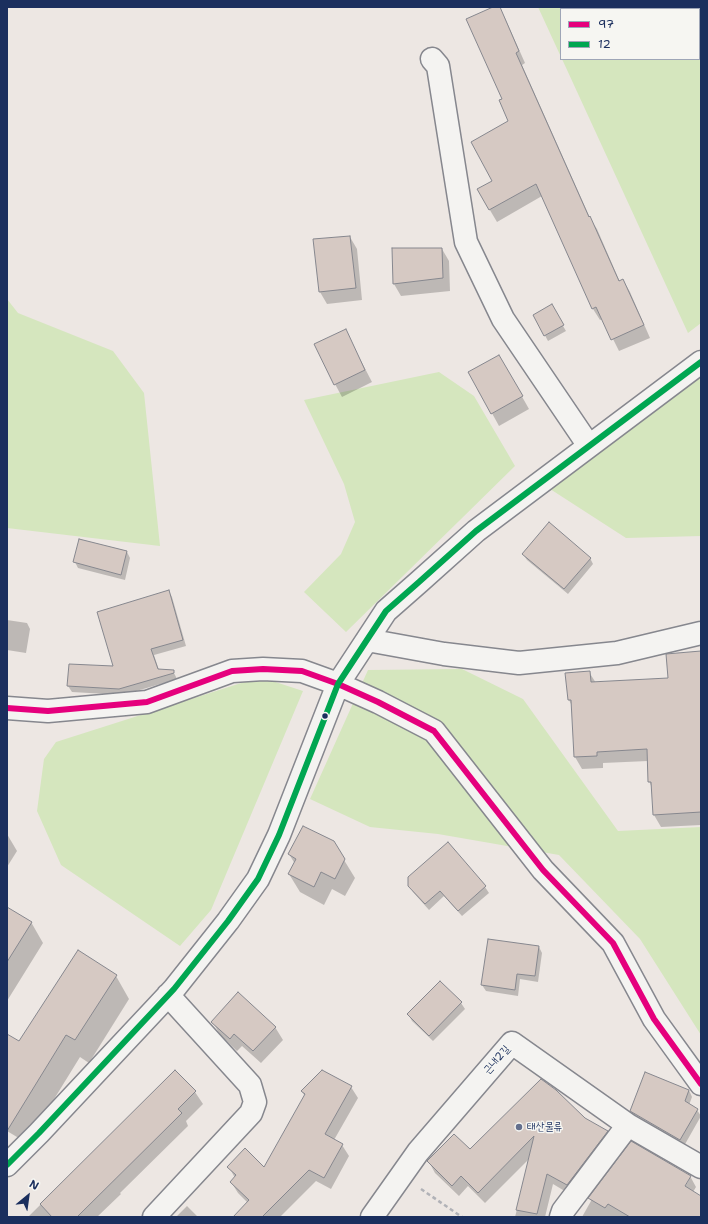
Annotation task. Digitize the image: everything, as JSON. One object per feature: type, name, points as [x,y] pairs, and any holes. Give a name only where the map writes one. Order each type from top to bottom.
[{"type":"street","points":[[432,59],[438,66],[466,242],[503,319],[589,446]]},
{"type":"street","points":[[8,1160],[39,1133],[168,995],[228,920],[258,879],[279,835],[338,684],[386,611],[476,531],[701,362]]},
{"type":"street","points":[[367,640],[444,654],[519,663],[617,653],[701,633]]},
{"type":"street","points":[[7,708],[48,711],[148,702],[232,671],[263,668],[302,672],[338,684],[434,730],[543,870],[613,943],[654,1019],[701,1084]]},
{"type":"street","points":[[154,1217],[251,1112],[255,1102],[250,1085],[168,995]]},
{"type":"street","name":"근내2길","points":[[372,1217],[418,1152],[512,1043],[628,1125],[701,1167]]},
{"type":"street","points":[[561,1217],[628,1125]]},
{"type":"path","points":[[401,1176],[462,1217]]},
{"type":"green space","points":[[538,7],[701,7],[701,323],[688,333],[562,60],[700,60],[700,8],[560,8],[560,55]]},
{"type":"green space","points":[[7,299],[18,313],[113,351],[144,393],[160,546],[7,528]]},
{"type":"green space","points":[[439,372],[474,396],[515,466],[346,632],[304,592],[341,554],[355,522],[344,484],[304,400]]},
{"type":"green space","points":[[701,373],[701,536],[626,538],[547,487]]},
{"type":"green space","points":[[462,669],[523,699],[618,831],[701,827],[701,1035],[640,939],[559,855],[438,834],[370,827],[310,799],[368,670]]},
{"type":"green space","points":[[260,677],[303,691],[211,910],[180,946],[61,865],[37,811],[44,759],[56,742]]},
{"type":"building","points":[[493,7],[500,7],[519,51],[516,53],[589,217],[590,216],[619,281],[623,279],[644,325],[611,340],[596,307],[592,309],[536,184],[489,210],[477,189],[492,181],[471,142],[508,121],[499,100],[502,99],[466,19]]},
{"type":"building","points":[[350,236],[356,288],[319,292],[313,239]]},
{"type":"building","points":[[392,248],[442,248],[443,278],[393,284]]},
{"type":"building","points":[[552,304],[564,325],[544,336],[533,315]]},
{"type":"building","points":[[346,329],[365,370],[334,385],[314,344]]},
{"type":"building","points":[[499,355],[523,396],[491,414],[468,372]]},
{"type":"building","points":[[549,522],[591,558],[564,589],[522,554]]},
{"type":"building","points":[[79,539],[127,551],[121,575],[73,562]]},
{"type":"building","points":[[169,590],[183,640],[151,649],[158,669],[174,670],[174,673],[119,689],[67,686],[69,664],[113,666],[97,612]]},
{"type":"building","points":[[701,651],[701,812],[653,815],[651,782],[648,782],[647,749],[597,752],[597,756],[574,757],[571,700],[568,700],[565,673],[590,671],[591,682],[668,678],[666,654]]},
{"type":"building","points":[[303,826],[334,841],[345,859],[335,879],[321,872],[314,887],[288,874],[296,859],[288,854]]},
{"type":"building","points":[[448,842],[486,886],[458,911],[440,891],[425,904],[408,886],[408,877]]},
{"type":"building","points":[[7,907],[32,922],[7,962]]},
{"type":"building","points":[[488,939],[539,946],[535,976],[517,974],[515,990],[481,985]]},
{"type":"building","points":[[78,950],[117,975],[75,1040],[66,1035],[7,1131],[7,1034],[19,1041]]},
{"type":"building","points":[[440,981],[462,1002],[429,1036],[407,1014]]},
{"type":"building","points":[[238,992],[276,1027],[253,1051],[234,1034],[230,1039],[211,1022]]},
{"type":"building","points":[[175,1070],[196,1091],[178,1109],[182,1113],[77,1217],[52,1217],[40,1204]]},
{"type":"building","points":[[322,1070],[352,1086],[325,1134],[343,1144],[324,1178],[309,1170],[262,1217],[233,1217],[249,1200],[230,1182],[236,1175],[227,1167],[245,1148],[264,1167],[305,1094],[301,1091]]},
{"type":"building","points":[[645,1072],[689,1090],[685,1101],[698,1109],[680,1140],[630,1111]]},
{"type":"building","points":[[541,1079],[556,1090],[585,1118],[608,1131],[567,1185],[547,1174],[537,1214],[516,1210],[534,1136],[478,1193],[461,1176],[452,1186],[427,1161],[454,1134],[470,1149]]},
{"type":"building","points":[[631,1141],[691,1176],[685,1186],[701,1196],[701,1217],[630,1217],[608,1204],[605,1208],[588,1198]]},
{"type":"transit line","name":"12","points":[[7,1165],[174,989],[228,921],[258,879],[279,835],[338,684],[386,611],[476,531],[701,362]]},
{"type":"transit line","name":"97","points":[[7,708],[48,711],[147,702],[232,671],[263,669],[302,671],[338,684],[378,702],[434,731],[543,870],[613,943],[654,1019],[701,1084]]},
{"type":"place","name":"태산물류","points":[[519,1127]]}]
